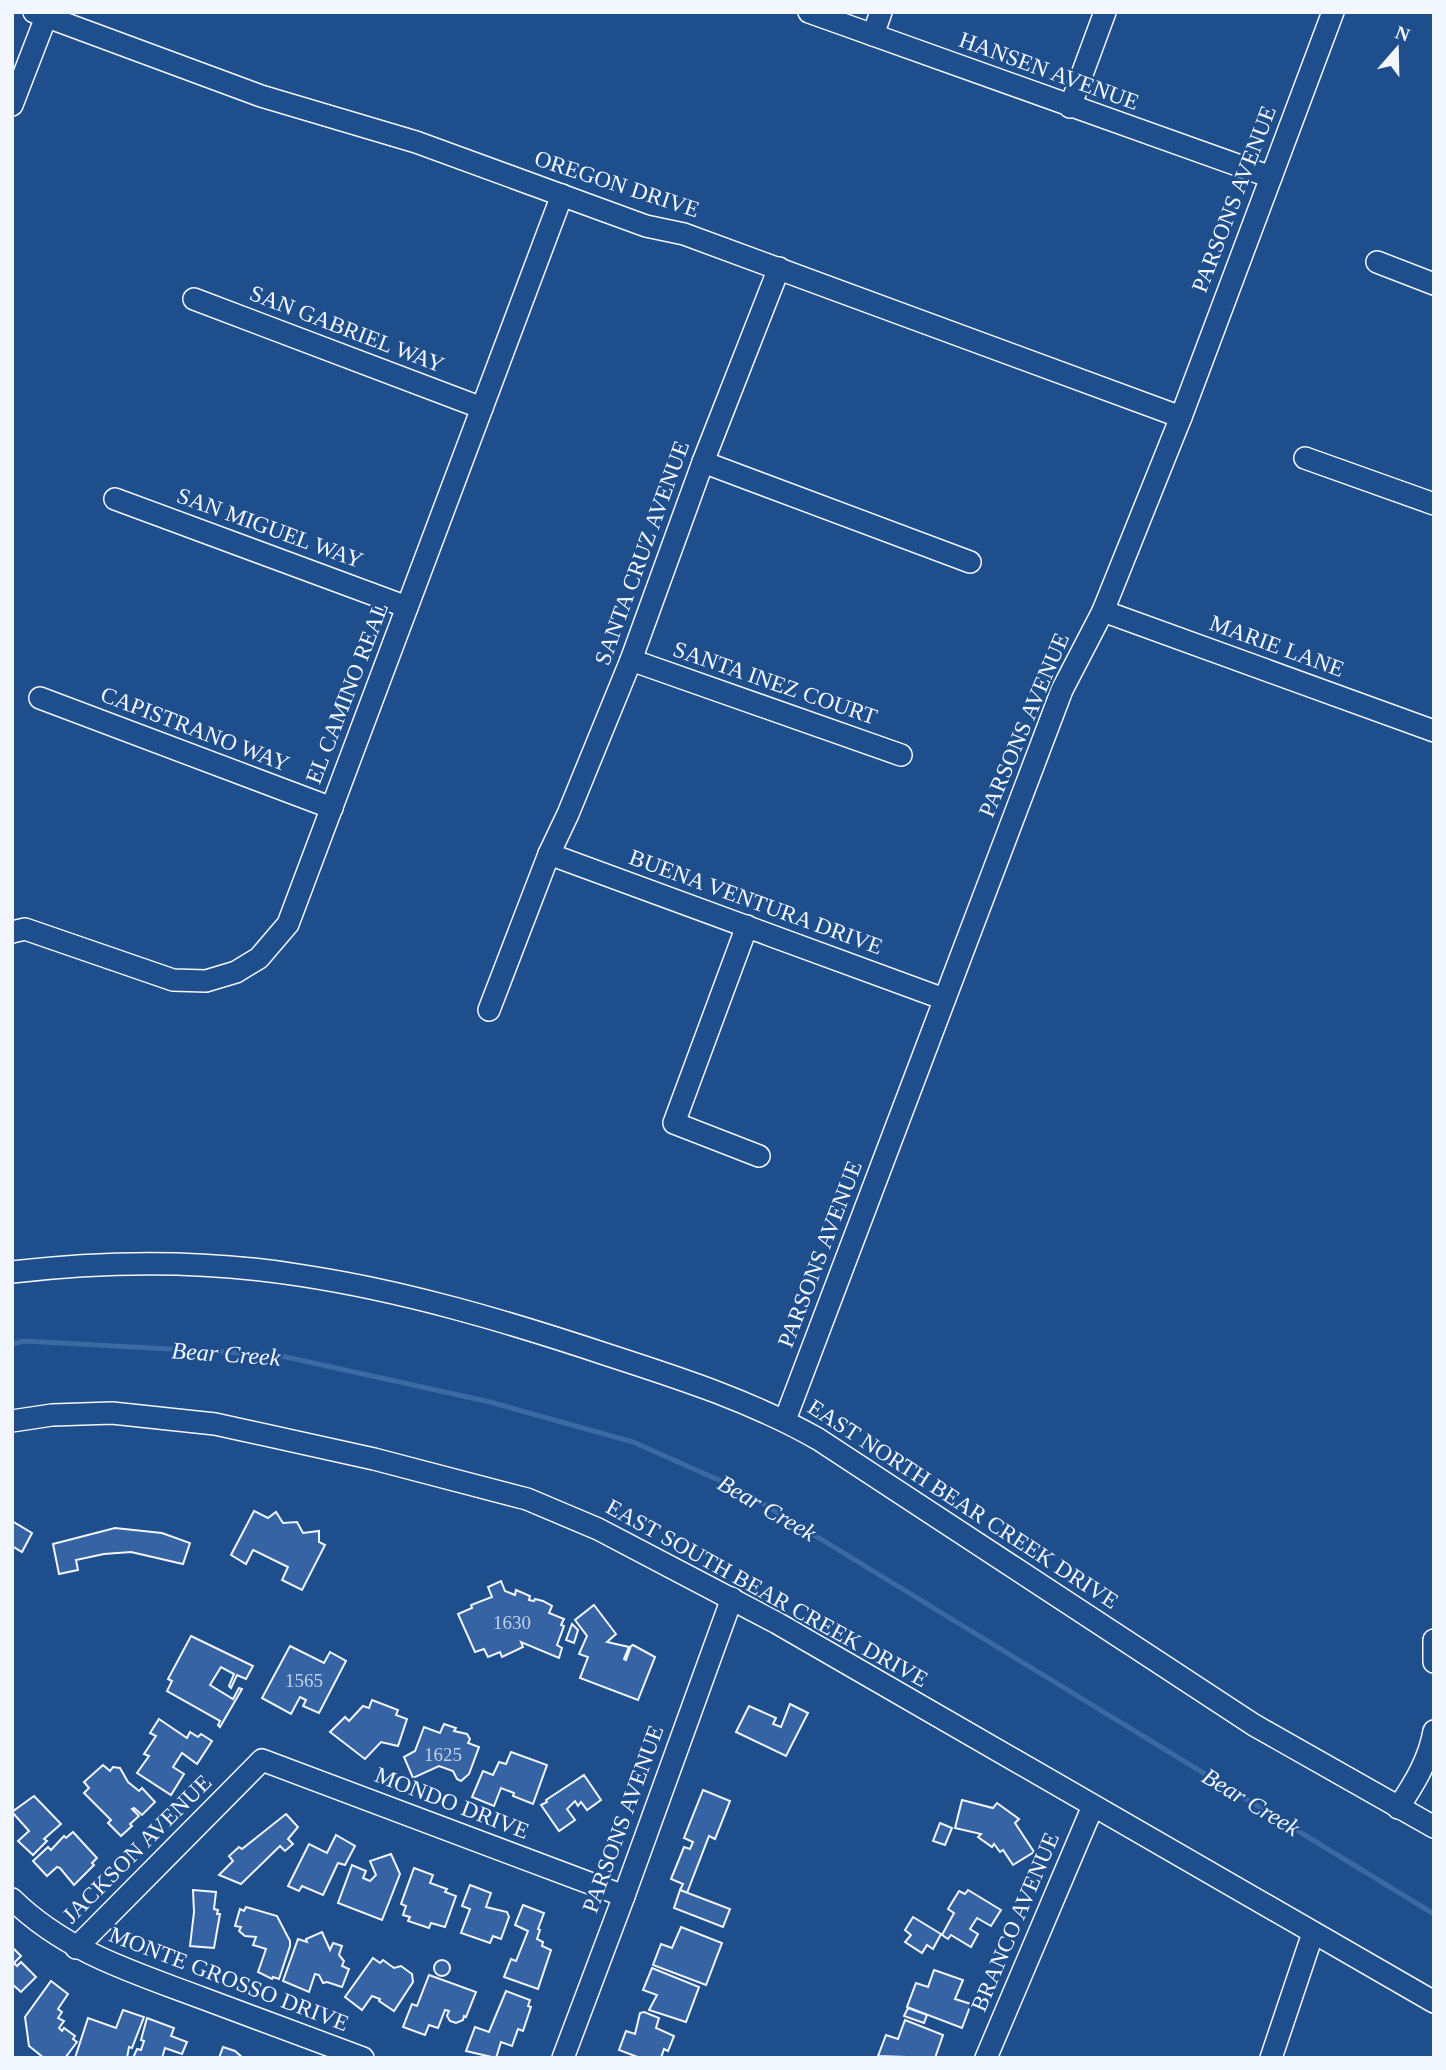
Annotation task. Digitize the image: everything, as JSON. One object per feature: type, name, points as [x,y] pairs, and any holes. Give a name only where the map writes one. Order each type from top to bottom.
[{"type":"street","name":"HANSEN AVENUE","points":[[809,12],[1271,177]]},
{"type":"street","points":[[873,35],[881,12]]},
{"type":"street","points":[[1070,107],[1105,12]]},
{"type":"street","name":"PARSONS AVENUE","points":[[785,1420],[1062,690],[1103,611],[1181,416],[1333,12]]},
{"type":"street","points":[[12,105],[40,14]]},
{"type":"street","name":"OREGON DRIVE","points":[[40,14],[261,96],[416,142],[646,226],[684,233],[1181,416]]},
{"type":"street","name":"EL CAMINO REAL","points":[[12,932],[25,929],[173,980],[205,981],[236,972],[259,958],[288,924],[562,195]]},
{"type":"street","points":[[1377,262],[1434,284]]},
{"type":"street","name":"SANTA CRUZ AVENUE","points":[[489,1010],[549,854],[584,778],[631,660],[703,463],[779,268]]},
{"type":"street","name":"SAN GABRIEL WAY","points":[[194,299],[482,408]]},
{"type":"street","points":[[1305,458],[1434,504]]},
{"type":"street","points":[[703,463],[970,562]]},
{"type":"street","name":"SAN MIGUEL WAY","points":[[115,499],[407,607]]},
{"type":"street","name":"MARIE LANE","points":[[1103,611],[1434,731]]},
{"type":"street","name":"SANTA INEZ COURT","points":[[631,660],[901,755]]},
{"type":"street","name":"CAPISTRANO WAY","points":[[40,698],[332,808]]},
{"type":"street","name":"BUENA VENTURA DRIVE","points":[[549,854],[944,999]]},
{"type":"street","points":[[747,926],[674,1123],[758,1156]]},
{"type":"street","name":"EAST NORTH BEAR CREEK DRIVE","points":[[12,1272],[74,1265],[198,1265],[296,1275],[443,1305],[577,1344],[698,1385],[785,1420],[818,1439],[1254,1725],[1434,1826]]},
{"type":"street","name":"EAST SOUTH BEAR CREEK DRIVE","points":[[12,1421],[52,1415],[113,1413],[215,1424],[374,1459],[527,1499],[598,1529],[732,1598],[1434,2002]]},
{"type":"street","name":"PARSONS AVENUE","points":[[563,2058],[732,1598]]},
{"type":"street","points":[[1434,1640],[1434,1662]]},
{"type":"street","points":[[1398,1808],[1427,1759],[1434,1731]]},
{"type":"street","name":"MONDO DRIVE","points":[[262,1760],[624,1896]]},
{"type":"street","name":"JACKSON AVENUE","points":[[12,1899],[33,1920],[76,1948],[262,1760]]},
{"type":"street","name":"BRANCO AVENUE","points":[[986,2058],[1093,1806]]},
{"type":"street","points":[[1271,2058],[1313,1933]]},
{"type":"street","name":"MONTE GROSSO DRIVE","points":[[76,1948],[122,1968],[363,2058]]},
{"type":"building","points":[[254,1511],[268,1518],[276,1512],[283,1523],[297,1522],[303,1533],[319,1531],[319,1542],[325,1545],[302,1590],[282,1580],[288,1567],[253,1550],[246,1564],[231,1555]]},
{"type":"building","points":[[12,1521],[32,1533],[22,1552],[12,1546]]},
{"type":"building","points":[[115,1528],[162,1533],[190,1543],[183,1564],[131,1552],[104,1554],[76,1560],[78,1570],[59,1574],[53,1544]]},
{"type":"building","points":[[501,1581],[505,1591],[515,1595],[516,1590],[530,1596],[529,1600],[543,1601],[552,1606],[549,1613],[564,1619],[557,1645],[562,1648],[559,1658],[521,1642],[523,1647],[502,1657],[500,1652],[488,1657],[484,1649],[475,1652],[458,1614],[472,1608],[471,1605],[492,1597],[488,1587]]},
{"type":"building","points":[[594,1605],[616,1634],[607,1642],[629,1647],[624,1659],[626,1660],[633,1645],[655,1657],[638,1700],[580,1678],[588,1657],[579,1654],[587,1636],[575,1620]]},
{"type":"building","points":[[572,1624],[578,1630],[574,1643],[566,1640]]},
{"type":"building","points":[[191,1636],[253,1666],[246,1679],[237,1675],[231,1688],[229,1686],[234,1674],[221,1667],[210,1685],[233,1699],[239,1688],[242,1689],[220,1727],[220,1721],[167,1691],[172,1681],[168,1679]]},
{"type":"building","points":[[290,1646],[324,1663],[330,1652],[346,1661],[319,1713],[303,1706],[306,1700],[300,1697],[291,1714],[262,1698]]},
{"type":"building","points":[[372,1700],[398,1710],[396,1715],[407,1719],[398,1746],[381,1742],[365,1759],[330,1732],[345,1717],[349,1721],[363,1706],[369,1708]]},
{"type":"building","points":[[790,1704],[808,1713],[786,1756],[736,1732],[749,1706],[776,1718],[773,1724],[781,1727]]},
{"type":"building","points":[[159,1719],[187,1738],[190,1732],[198,1737],[201,1734],[212,1741],[197,1764],[182,1753],[173,1767],[184,1774],[171,1795],[137,1773],[149,1756],[144,1754],[156,1736],[150,1733]]},
{"type":"building","points":[[444,1724],[456,1728],[454,1731],[467,1734],[470,1739],[468,1743],[479,1747],[469,1774],[461,1781],[453,1771],[439,1766],[413,1778],[404,1757],[415,1751],[424,1727],[440,1733]]},
{"type":"building","points":[[511,1752],[547,1765],[533,1804],[501,1788],[494,1806],[472,1797],[483,1771],[493,1775],[499,1762],[506,1764]]},
{"type":"building","points":[[103,1765],[110,1771],[113,1767],[120,1768],[128,1782],[139,1791],[142,1788],[155,1802],[142,1815],[132,1809],[139,1816],[121,1836],[108,1823],[111,1820],[84,1793],[89,1788],[84,1782]]},
{"type":"building","points":[[584,1775],[601,1800],[587,1810],[581,1802],[578,1806],[575,1801],[567,1809],[575,1820],[559,1831],[541,1805]]},
{"type":"building","points":[[703,1790],[730,1801],[715,1839],[709,1836],[687,1893],[680,1890],[683,1884],[671,1879],[684,1847],[690,1849],[693,1842],[684,1838]]},
{"type":"building","points":[[34,1796],[61,1824],[44,1839],[47,1841],[33,1855],[18,1841],[29,1831],[12,1812]]},
{"type":"building","points":[[962,1800],[993,1808],[997,1803],[1019,1819],[1015,1823],[1034,1852],[1013,1865],[1003,1850],[1000,1852],[994,1844],[992,1847],[978,1837],[981,1834],[955,1828]]},
{"type":"building","points":[[286,1814],[298,1827],[288,1839],[293,1844],[285,1851],[280,1846],[241,1884],[219,1875],[233,1861],[229,1856]]},
{"type":"building","points":[[940,1823],[952,1828],[945,1845],[933,1841]]},
{"type":"building","points":[[73,1832],[97,1858],[92,1863],[94,1865],[74,1885],[60,1868],[57,1867],[47,1876],[33,1861],[48,1847],[51,1850],[64,1836],[66,1838]]},
{"type":"building","points":[[336,1835],[355,1846],[345,1865],[338,1863],[323,1895],[302,1886],[299,1891],[288,1886],[309,1844],[327,1853]]},
{"type":"building","points":[[391,1854],[400,1874],[382,1920],[338,1903],[352,1865],[366,1871],[363,1878],[370,1881],[376,1875],[370,1861]]},
{"type":"building","points":[[414,1868],[433,1875],[430,1883],[447,1889],[445,1892],[456,1896],[445,1927],[431,1923],[429,1928],[408,1921],[410,1917],[403,1915],[406,1906],[401,1904]]},
{"type":"building","points":[[470,1885],[491,1893],[486,1907],[507,1912],[509,1917],[501,1939],[493,1936],[490,1943],[461,1933],[470,1909],[462,1906]]},
{"type":"building","points":[[193,1890],[216,1892],[214,1909],[220,1914],[214,1948],[190,1946],[194,1912]]},
{"type":"building","points":[[680,1890],[730,1909],[723,1927],[674,1908]]},
{"type":"building","points":[[968,1890],[1001,1910],[991,1926],[977,1918],[970,1929],[978,1934],[971,1947],[951,1935],[948,1939],[942,1935],[954,1913],[948,1909],[959,1891],[965,1894]]},
{"type":"building","points":[[523,1905],[544,1913],[537,1939],[543,1942],[542,1946],[551,1950],[538,1989],[504,1977],[511,1959],[516,1961],[528,1931],[515,1925]]},
{"type":"building","points":[[246,1907],[277,1916],[290,1941],[279,1979],[272,1979],[258,1972],[266,1949],[253,1945],[256,1937],[245,1936],[239,1931],[241,1927],[235,1926],[240,1909],[244,1911]]},
{"type":"building","points":[[913,1917],[941,1934],[933,1949],[927,1945],[922,1953],[905,1942],[911,1935],[905,1930]]},
{"type":"building","points":[[681,1927],[722,1943],[706,1985],[653,1965],[661,1944],[672,1948]]},
{"type":"building","points":[[322,1932],[330,1950],[333,1943],[342,1946],[339,1955],[344,1961],[342,1966],[349,1969],[342,1987],[323,1983],[319,1975],[315,1974],[309,1992],[283,1981],[298,1939],[307,1942],[306,1939]]},
{"type":"building","points":[[12,1947],[21,1956],[14,1963],[17,1966],[21,1962],[36,1977],[21,1992],[12,1984]]},
{"type":"building","points":[[373,1958],[380,1963],[383,1960],[394,1968],[401,1966],[412,1974],[413,1982],[394,2011],[372,1996],[362,2010],[345,1997]]},
{"type":"building","points":[[442,1960],[450,1968],[442,1976],[434,1968]]},
{"type":"building","points":[[652,1968],[699,1987],[686,2022],[649,2010],[657,1995],[643,1990]]},
{"type":"building","points":[[934,1970],[963,1980],[955,1999],[971,2004],[962,2028],[907,2007],[916,1983],[928,1987]]},
{"type":"building","points":[[429,1975],[476,1992],[463,2020],[456,2023],[450,2021],[447,2016],[449,2011],[445,2010],[438,2028],[429,2025],[425,2035],[403,2027],[412,2004],[417,2006]]},
{"type":"building","points":[[51,1981],[68,1994],[58,2009],[62,2012],[58,2018],[64,2021],[59,2028],[62,2031],[64,2028],[75,2036],[73,2039],[77,2042],[65,2058],[44,2058],[29,2046],[25,2017]]},
{"type":"building","points":[[506,1991],[530,2000],[528,2006],[531,2007],[523,2031],[518,2029],[512,2046],[501,2042],[496,2058],[466,2051],[475,2027],[489,2032]]},
{"type":"building","points":[[908,2008],[927,2015],[924,2023],[904,2016]]},
{"type":"building","points":[[123,2010],[144,2017],[132,2048],[129,2047],[127,2058],[75,2058],[88,2018],[116,2028]]},
{"type":"building","points":[[640,2013],[659,2018],[656,2028],[674,2036],[668,2051],[664,2049],[661,2058],[640,2058],[619,2050],[626,2031],[635,2034]]},
{"type":"building","points":[[147,2018],[174,2028],[171,2036],[187,2042],[182,2054],[165,2048],[162,2058],[133,2058],[137,2049],[141,2050]]},
{"type":"building","points":[[905,2020],[943,2035],[935,2058],[878,2056],[886,2035],[898,2039]]},
{"type":"building","points":[[223,2047],[235,2051],[243,2058],[219,2058]]},
{"type":"waterway","name":"Bear Creek","points":[[12,1344],[24,1341],[277,1355],[490,1402],[633,1442],[739,1489],[1434,1914]]}]
